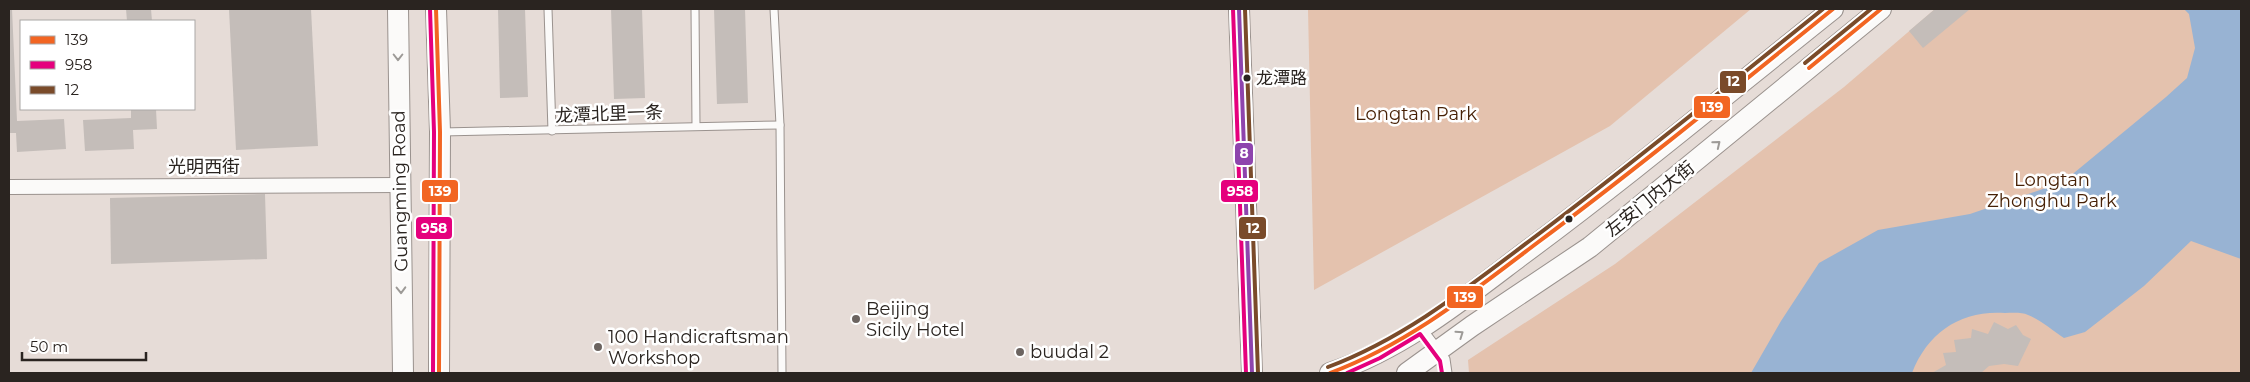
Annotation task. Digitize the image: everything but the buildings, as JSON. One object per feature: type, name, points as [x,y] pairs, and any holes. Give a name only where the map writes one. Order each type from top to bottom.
[{"type":"street","name":"Guangming Road","points":[[398,9],[403,373]]},
{"type":"street","points":[[436,9],[440,132],[439,373]]},
{"type":"street","points":[[1238,9],[1252,373]]},
{"type":"street","points":[[1330,373],[1356,364],[1394,344],[1474,291],[1570,219],[1833,9]]},
{"type":"street","name":"左安门内大街","points":[[1407,373],[1439,349],[1590,247],[1881,9]]},
{"type":"street","name":"光明西街","points":[[9,187],[399,185]]},
{"type":"lane","points":[[548,9],[552,131]]},
{"type":"lane","points":[[695,9],[696,126]]},
{"type":"lane","points":[[774,9],[780,125],[782,373]]},
{"type":"lane","name":"龙潭北里一条","points":[[440,132],[780,125]]},
{"type":"lane","points":[[1421,326],[1446,359],[1448,373]]},
{"type":"green space","name":"Longtan Park","points":[[1308,9],[1751,9],[1610,126],[1314,290]]},
{"type":"green space","name":"Longtan Zhonghu Park","points":[[1935,9],[2241,9],[2241,373],[1469,373],[1468,360],[1615,264],[1844,87]]},
{"type":"water","points":[[2184,9],[2241,9],[2241,259],[2191,241],[2144,286],[2085,332],[2064,338],[2026,314],[1989,313],[1974,315],[1948,326],[1927,346],[1912,373],[1751,373],[1781,321],[1819,263],[1878,230],[1970,214],[2063,182],[2166,97],[2187,78],[2195,48],[2189,14]]},
{"type":"transit line","name":"958","points":[[430,9],[434,132],[433,373]]},
{"type":"transit line","name":"139","points":[[436,9],[440,132],[439,373]]},
{"type":"transit line","name":"958","points":[[1233,9],[1246,373]]},
{"type":"transit line","name":"8","points":[[1239,9],[1252,373]]},
{"type":"transit line","name":"12","points":[[1245,9],[1258,373]]},
{"type":"transit line","name":"12","points":[[1328,367],[1383,342],[1459,293],[1606,183],[1823,9]]},
{"type":"transit line","name":"139","points":[[1330,373],[1359,361],[1412,332],[1488,280],[1686,128],[1833,9]]},
{"type":"transit line","name":"12","points":[[1805,63],[1871,9]]},
{"type":"transit line","name":"139","points":[[1809,68],[1881,9]]},
{"type":"transit line","name":"958","points":[[1347,373],[1380,358],[1420,334],[1440,361],[1442,373]]},
{"type":"place","name":"龙潭路","points":[[1247,78]]},
{"type":"place","name":"Beijing Sicily Hotel","points":[[856,319]]},
{"type":"place","name":"100 Handicraftsman Workshop","points":[[598,347]]},
{"type":"place","name":"buudal 2","points":[[1020,352]]}]
